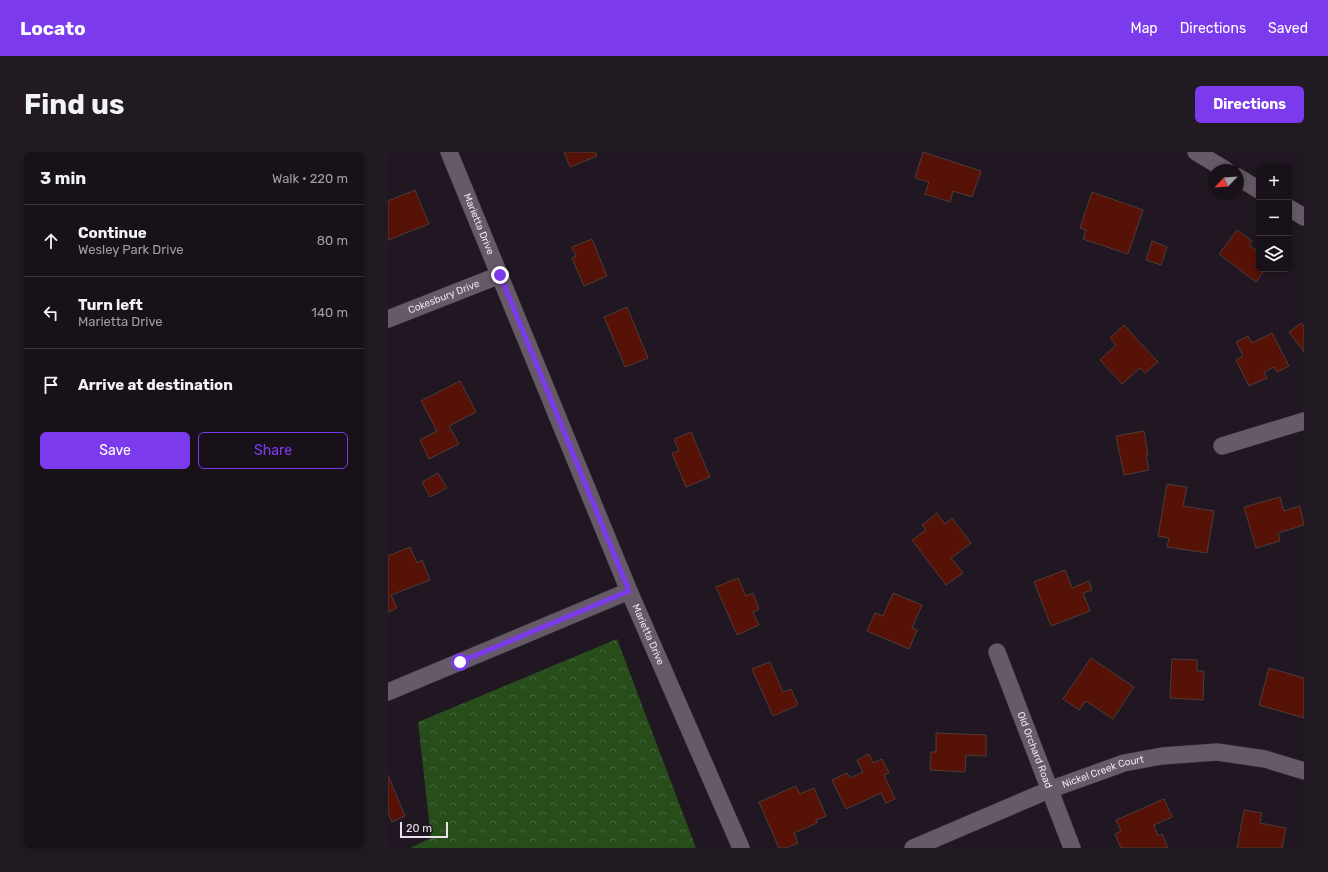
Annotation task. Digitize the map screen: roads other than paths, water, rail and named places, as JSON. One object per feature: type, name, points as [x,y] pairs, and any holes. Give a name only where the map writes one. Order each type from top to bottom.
[{"type":"street","name":"Marietta Drive","points":[[449,152],[629,591],[741,848]]},
{"type":"street","points":[[1196,152],[1216,164]]},
{"type":"street","points":[[1244,181],[1256,188]]},
{"type":"street","points":[[1292,210],[1304,217]]},
{"type":"street","name":"Cokesbury Drive","points":[[388,319],[500,275]]},
{"type":"street","points":[[1222,446],[1304,421]]},
{"type":"street","points":[[388,692],[629,591]]},
{"type":"street","name":"Old Orchard Road","points":[[997,652],[1072,848]]},
{"type":"street","name":"Nickel Creek Court","points":[[913,848],[1049,790],[1124,763],[1162,756],[1217,752],[1265,759],[1304,771]]}]
